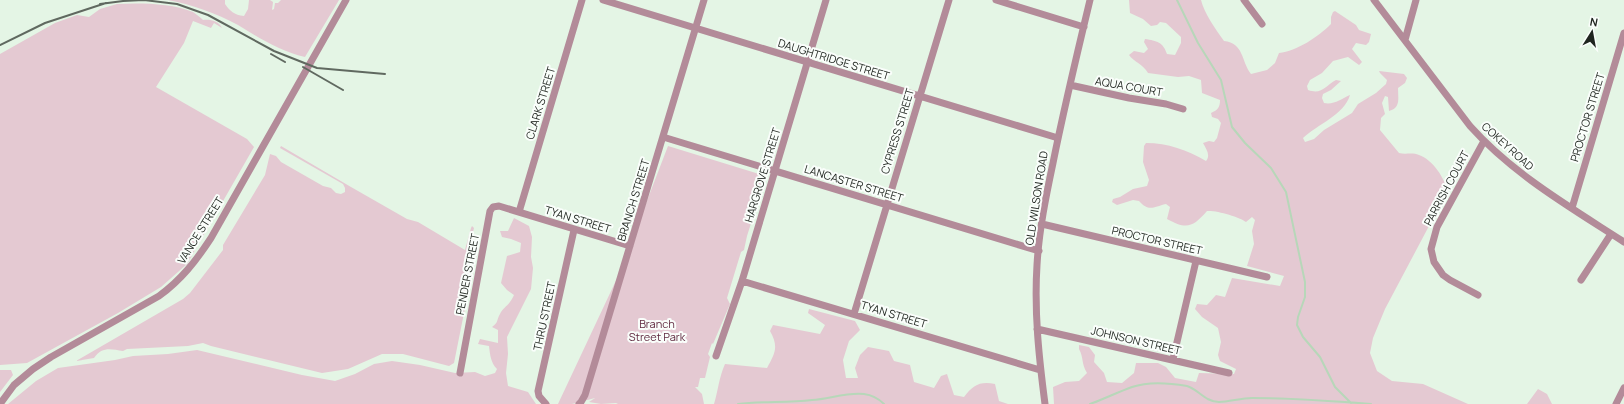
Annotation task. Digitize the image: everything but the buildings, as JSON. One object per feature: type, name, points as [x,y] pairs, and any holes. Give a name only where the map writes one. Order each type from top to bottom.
[{"type":"street","name":"VANCE STREET","points":[[0,404],[14,385],[26,374],[51,357],[159,296],[170,288],[190,268],[210,238],[346,0]]},
{"type":"street","name":"CLARK STREET","points":[[519,212],[582,0]]},
{"type":"street","name":"DAUGHTRIDGE STREET","points":[[603,0],[1058,138]]},
{"type":"street","name":"BRANCH STREET","points":[[579,404],[582,402],[585,395],[704,0]]},
{"type":"street","name":"HARGROVE STREET","points":[[716,356],[742,281],[826,0]]},
{"type":"street","name":"CYPRESS STREET","points":[[854,314],[949,0]]},
{"type":"street","points":[[996,0],[1084,27]]},
{"type":"street","name":"OLD WILSON ROAD","points":[[1045,404],[1040,370],[1037,329],[1037,275],[1042,224],[1058,138],[1090,0]]},
{"type":"street","points":[[1244,0],[1262,24]]},
{"type":"street","name":"COKEY ROAD","points":[[1374,0],[1454,106],[1484,141],[1521,173],[1624,242]]},
{"type":"street","points":[[1405,40],[1416,0]]},
{"type":"street","name":"PROCTOR STREET","points":[[1572,208],[1624,33]]},
{"type":"street","name":"AQUA COURT","points":[[1070,85],[1129,98],[1166,104],[1183,109]]},
{"type":"street","name":"LANCASTER STREET","points":[[663,137],[1039,251]]},
{"type":"street","name":"PARRISH COURT","points":[[1478,295],[1443,275],[1434,262],[1431,249],[1437,227],[1484,141]]},
{"type":"street","name":"PENDER STREET","points":[[460,373],[490,211],[493,207],[499,206],[519,212]]},
{"type":"street","name":"TYAN STREET","points":[[519,212],[630,246]]},
{"type":"street","name":"PROCTOR STREET","points":[[1042,224],[1267,277]]},
{"type":"street","name":"THRU STREET","points":[[546,404],[539,396],[538,392],[574,230]]},
{"type":"street","points":[[1581,280],[1611,234]]},
{"type":"street","points":[[1173,359],[1196,261]]},
{"type":"street","name":"TYAN STREET","points":[[742,281],[1040,370]]},
{"type":"street","name":"JOHNSON STREET","points":[[1037,329],[1229,373]]},
{"type":"street","points":[[1616,404],[1624,388]]},
{"type":"green space","points":[[168,0],[225,0],[225,4],[231,11],[235,14],[244,16],[248,9],[249,0],[270,0],[273,2],[272,10],[274,9],[275,3],[278,3],[281,0],[339,0],[305,57],[278,48],[238,25],[213,13]]},
{"type":"green space","points":[[1129,0],[1201,0],[1207,16],[1217,32],[1224,41],[1230,42],[1239,49],[1251,74],[1267,70],[1275,63],[1279,53],[1286,52],[1307,43],[1320,34],[1331,24],[1331,17],[1335,11],[1356,25],[1359,30],[1371,34],[1369,42],[1366,45],[1356,43],[1352,49],[1362,62],[1359,65],[1348,57],[1333,61],[1322,73],[1310,80],[1307,86],[1308,90],[1313,91],[1320,91],[1336,80],[1341,81],[1331,90],[1323,94],[1322,98],[1324,103],[1334,102],[1350,95],[1347,102],[1336,114],[1303,138],[1305,142],[1314,139],[1324,130],[1352,113],[1358,104],[1376,93],[1386,84],[1387,80],[1379,71],[1404,74],[1407,78],[1405,83],[1398,88],[1398,102],[1393,110],[1389,111],[1388,97],[1385,96],[1382,103],[1385,114],[1381,118],[1380,130],[1399,153],[1416,154],[1429,161],[1438,170],[1444,181],[1447,192],[1385,309],[1373,338],[1370,353],[1377,371],[1392,381],[1423,384],[1468,404],[1054,404],[1053,387],[1065,382],[1079,381],[1087,373],[1079,345],[1089,347],[1095,355],[1094,362],[1104,373],[1107,382],[1122,383],[1134,373],[1136,363],[1158,363],[1166,367],[1175,378],[1196,382],[1199,373],[1234,374],[1236,369],[1220,361],[1218,355],[1221,342],[1218,328],[1202,317],[1195,309],[1197,304],[1207,305],[1216,295],[1225,297],[1232,278],[1280,286],[1284,276],[1247,266],[1254,244],[1252,231],[1255,220],[1252,217],[1246,222],[1228,214],[1207,211],[1198,221],[1185,226],[1167,219],[1170,207],[1166,204],[1149,208],[1139,201],[1133,200],[1117,205],[1112,202],[1113,199],[1120,197],[1133,189],[1147,186],[1149,180],[1143,162],[1144,146],[1146,143],[1162,144],[1177,148],[1206,161],[1208,154],[1203,143],[1209,141],[1214,142],[1217,138],[1221,123],[1218,119],[1212,117],[1211,113],[1218,108],[1220,105],[1220,100],[1202,93],[1201,80],[1189,76],[1178,77],[1148,73],[1144,67],[1133,60],[1129,55],[1134,51],[1144,53],[1148,49],[1144,42],[1145,39],[1153,40],[1159,43],[1164,47],[1167,54],[1175,55],[1181,43],[1181,37],[1166,23],[1160,22],[1157,25],[1151,26],[1143,19],[1130,13]]},
{"type":"green space","points":[[117,4],[165,5],[175,7],[193,12],[203,20],[217,22],[221,26],[222,28],[214,23],[211,28],[193,21],[184,43],[156,87],[247,139],[254,147],[187,264],[161,287],[118,313],[27,363],[0,365],[0,54],[55,23],[77,15],[89,17],[100,9]]},
{"type":"green space","points":[[281,146],[407,219],[418,222],[465,250],[472,226],[474,228],[468,251],[474,263],[454,363],[449,366],[403,354],[382,354],[348,369],[322,373],[203,343],[188,346],[127,349],[123,351],[107,349],[97,354],[94,358],[76,361],[183,299],[190,293],[223,250],[223,245],[265,175],[270,154],[276,156],[281,162],[323,186],[331,188],[336,193],[341,194],[345,192],[343,184],[280,148]]},
{"type":"green space","name":"Branch Street Park","points":[[668,146],[766,176],[744,250],[741,252],[727,298],[730,304],[708,354],[710,357],[705,378],[700,378],[698,387],[695,387],[702,394],[704,404],[601,404],[589,402],[595,398],[572,404],[558,404],[635,240],[640,219]]},
{"type":"green space","points":[[514,218],[529,226],[532,237],[531,257],[533,268],[531,289],[507,337],[508,354],[506,373],[508,386],[528,392],[536,404],[8,404],[36,381],[58,368],[133,356],[168,354],[197,350],[302,375],[335,381],[355,374],[374,364],[392,361],[420,365],[455,373],[475,372],[485,376],[495,373],[497,369],[490,356],[489,346],[478,344],[480,339],[498,343],[498,330],[492,327],[497,323],[501,312],[511,301],[514,295],[501,283],[507,256],[520,252],[521,243],[502,237],[500,231],[508,231]]},
{"type":"green space","points":[[809,309],[855,321],[860,330],[849,341],[843,360],[846,378],[858,378],[855,368],[860,355],[868,347],[889,351],[894,361],[910,365],[914,382],[934,388],[941,376],[947,374],[954,395],[964,397],[977,385],[985,383],[995,384],[999,401],[1008,404],[714,404],[721,374],[725,364],[767,368],[775,350],[773,337],[770,331],[773,325],[820,334],[825,325],[808,313]]},
{"type":"green space","points":[[0,370],[11,370],[13,375],[0,392]]},
{"type":"green space","points":[[1538,389],[1547,394],[1552,404],[1527,404]]},
{"type":"waterway","points":[[1177,0],[1198,43],[1221,80],[1232,127],[1245,143],[1271,168],[1286,192],[1305,282],[1305,297],[1298,317],[1297,325],[1303,337],[1320,357],[1335,387],[1351,403]]},
{"type":"waterway","points":[[1090,404],[1132,387],[1160,383],[1187,386],[1206,398],[1219,402],[1248,398],[1267,398],[1371,404]]},
{"type":"waterway","points":[[738,404],[803,401],[858,394],[873,396],[884,404]]},
{"type":"railway","points":[[100,4],[144,0],[177,4],[208,15],[274,51],[317,68],[385,74]]},
{"type":"railway","points":[[0,45],[45,23],[106,3]]},
{"type":"railway","points":[[271,54],[285,62]]},
{"type":"railway","points":[[303,67],[343,90]]}]
